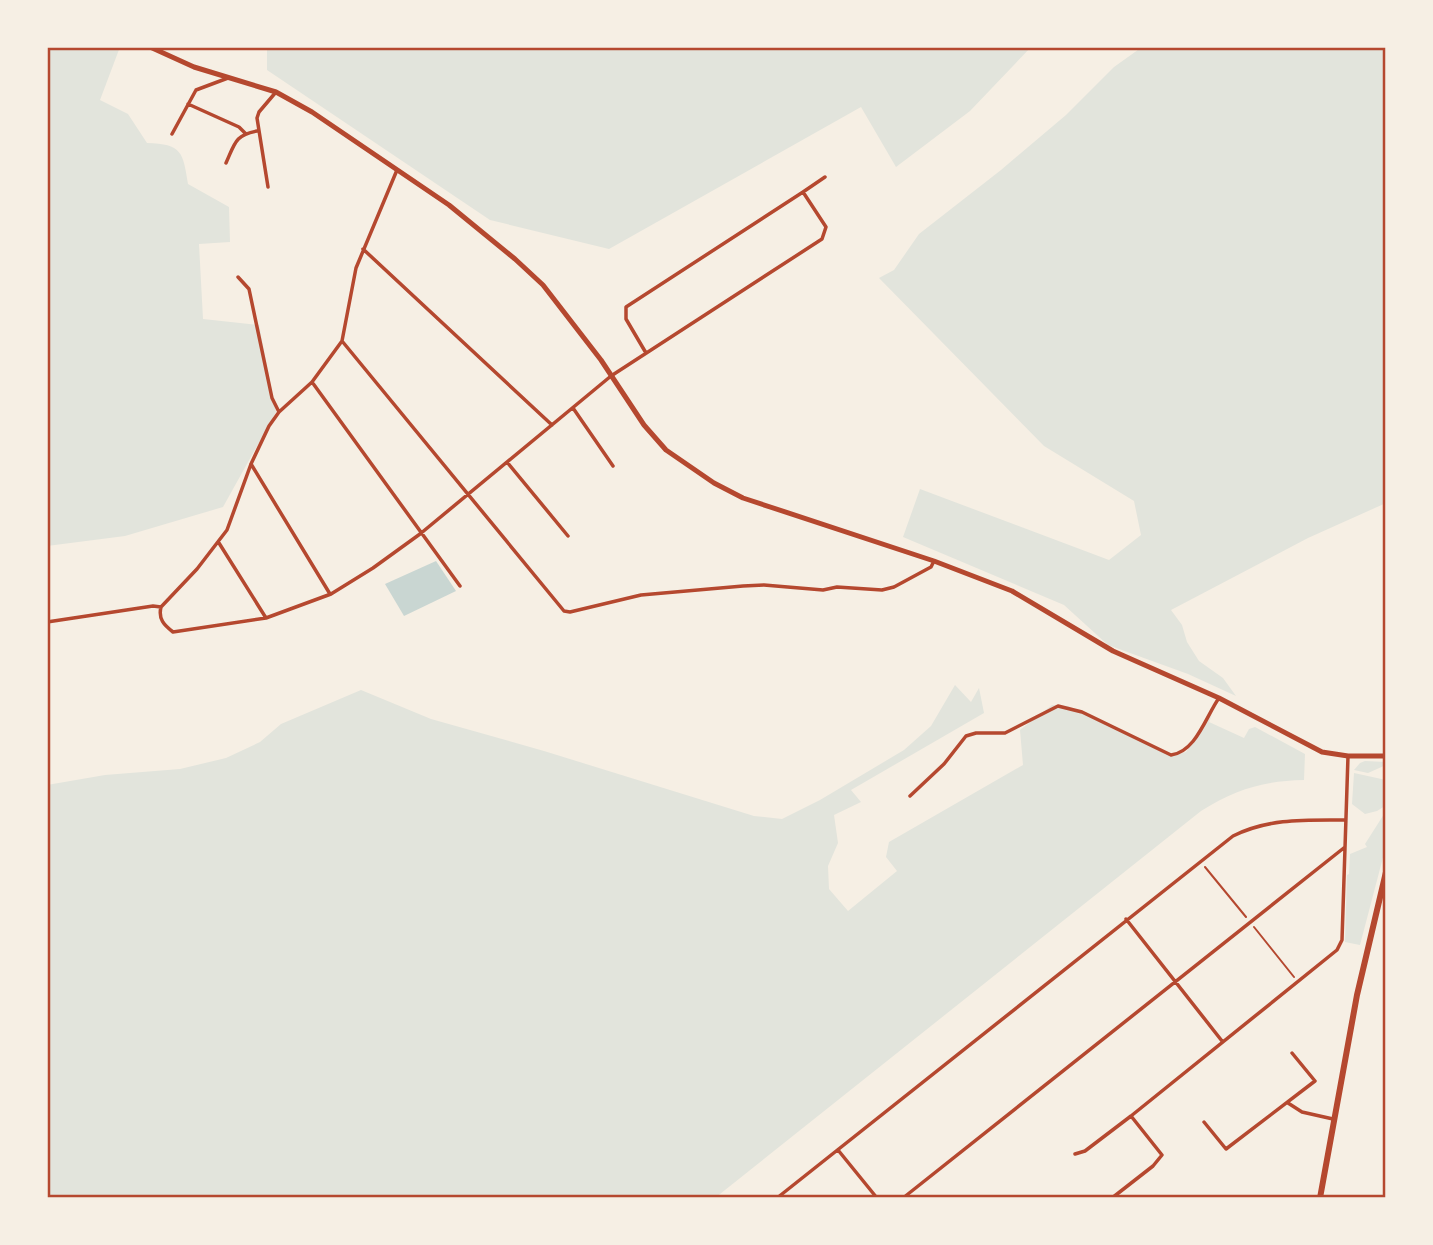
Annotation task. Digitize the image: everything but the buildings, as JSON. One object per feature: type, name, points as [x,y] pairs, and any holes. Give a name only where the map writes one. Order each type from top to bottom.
[{"type":"main road","points":[[1320,1198],[1367,942],[1386,872]]},
{"type":"street","points":[[150,48],[194,68],[276,92],[312,112],[449,205],[515,258],[543,285],[644,425],[666,450],[686,466],[743,498],[934,561],[1012,591],[1096,642],[1219,698],[1312,747],[1333,755],[1386,756]]},
{"type":"street","points":[[172,134],[196,90],[230,78]]},
{"type":"street","points":[[268,187],[257,131],[259,112],[276,92]]},
{"type":"street","points":[[188,104],[239,127],[245,133]]},
{"type":"street","points":[[226,163],[237,139],[245,133],[257,131]]},
{"type":"street","points":[[397,170],[356,268],[342,341],[312,382],[279,412],[269,426],[251,464],[228,530],[162,607],[159,614],[164,624],[173,632],[266,618],[331,594],[420,534],[611,376],[822,239],[826,227],[803,192]]},
{"type":"street","points":[[646,353],[625,319],[626,307],[825,177]]},
{"type":"street","points":[[363,249],[552,425]]},
{"type":"street","points":[[238,276],[249,289],[272,398],[279,412]]},
{"type":"street","points":[[342,341],[564,611],[570,612],[641,595],[743,586],[882,590],[894,587],[931,567],[934,561]]},
{"type":"street","points":[[312,382],[460,586]]},
{"type":"street","points":[[573,408],[613,466]]},
{"type":"street","points":[[507,462],[568,536]]},
{"type":"street","points":[[251,464],[331,594]]},
{"type":"street","points":[[219,543],[266,618]]},
{"type":"street","points":[[47,622],[153,606],[162,607]]},
{"type":"street","points":[[910,796],[944,764],[966,736],[976,733],[1005,733],[1053,706],[1064,706],[1082,712],[1171,755],[1188,747],[1219,698]]},
{"type":"street","points":[[1075,1154],[1085,1151],[1130,1116],[1337,950],[1342,935],[1348,756]]},
{"type":"street","points":[[777,1198],[1233,836],[1250,828],[1285,820],[1346,820]]},
{"type":"street","points":[[903,1198],[1345,846]]},
{"type":"street","points":[[1126,919],[1223,1042]]},
{"type":"street","points":[[1204,1122],[1226,1149],[1287,1103],[1315,1081],[1292,1053]]},
{"type":"street","points":[[1287,1103],[1302,1112],[1335,1119]]},
{"type":"street","points":[[1112,1198],[1153,1166],[1162,1155],[1130,1116]]},
{"type":"street","points":[[838,1150],[877,1198]]},
{"type":"shaded area","points":[[47,47],[120,47],[100,100],[128,114],[147,143],[167,145],[179,152],[188,184],[229,207],[230,242],[199,244],[203,319],[259,325],[276,412],[223,507],[125,536],[47,546]]},
{"type":"shaded area","points":[[267,47],[1031,47],[970,111],[896,167],[861,107],[609,249],[490,220],[267,70]]},
{"type":"shaded area","points":[[1142,47],[1386,47],[1386,503],[1308,538],[1171,610],[1182,625],[1187,642],[1199,661],[1223,678],[1236,696],[1188,674],[1108,645],[1064,605],[903,537],[920,489],[1109,560],[1141,535],[1134,501],[1044,446],[879,278],[894,270],[919,234],[1001,170],[1066,115],[1114,67]]},
{"type":"shaded area","points":[[436,561],[456,591],[404,616],[385,584]]},
{"type":"shaded area","points":[[955,685],[971,702],[979,688],[984,713],[851,790],[861,802],[834,815],[838,843],[828,866],[829,889],[848,911],[897,871],[886,857],[889,842],[1023,765],[1020,730],[1052,705],[1068,706],[1172,756],[1186,752],[1212,715],[1209,722],[1244,738],[1249,729],[1255,727],[1305,754],[1304,780],[1276,782],[1250,788],[1201,811],[715,1198],[47,1198],[47,785],[105,775],[180,769],[226,758],[260,742],[281,724],[361,690],[431,719],[754,816],[782,819],[820,800],[904,750],[931,726]]},
{"type":"shaded area","points":[[1365,761],[1386,762],[1386,765],[1368,773],[1354,770]]},
{"type":"shaded area","points":[[1354,773],[1386,780],[1385,806],[1365,814],[1352,804]]},
{"type":"shaded area","points":[[1386,811],[1386,846],[1360,945],[1345,942],[1350,854],[1367,847],[1365,844]]}]
